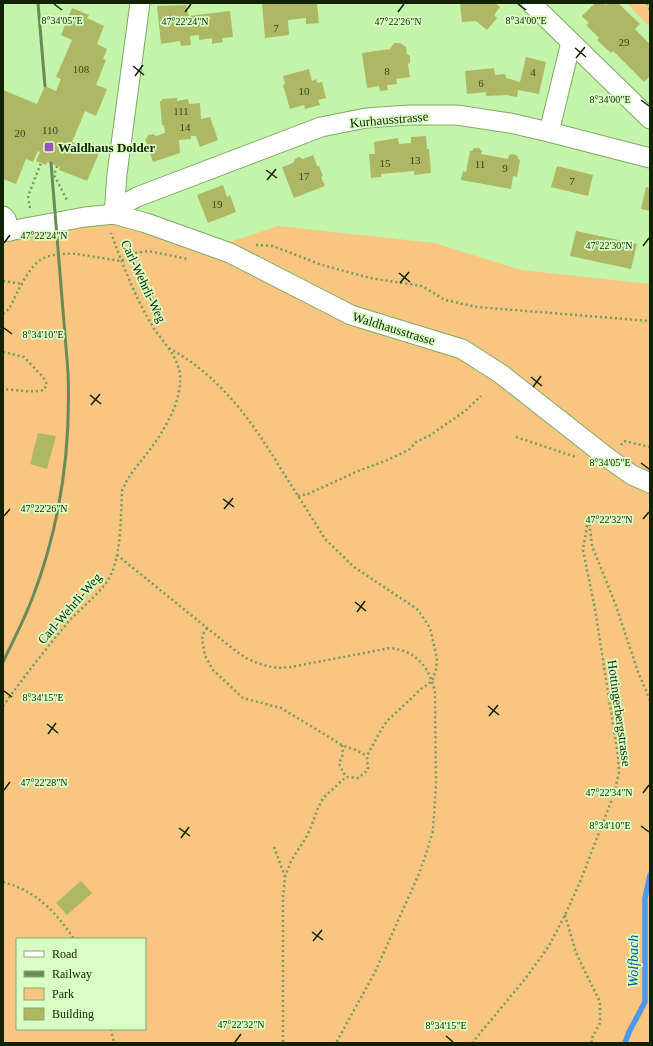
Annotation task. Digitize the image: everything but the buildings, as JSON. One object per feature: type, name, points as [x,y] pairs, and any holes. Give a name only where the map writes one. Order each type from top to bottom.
[{"type":"street","points":[[5,227],[114,214],[116,184],[140,3]]},
{"type":"street","points":[[531,3],[650,119]]},
{"type":"street","points":[[549,132],[571,42]]},
{"type":"street","name":"Kurhausstrasse","points":[[114,214],[126,203],[137,197],[321,126],[366,118],[409,115],[457,115],[510,123],[650,158]]},
{"type":"street","points":[[116,184],[137,197]]},
{"type":"street","name":"Waldhausstrasse","points":[[114,214],[146,223],[230,254],[351,315],[462,349],[501,374],[608,458],[632,475],[650,483]]},
{"type":"path","points":[[647,3],[650,10]]},
{"type":"path","points":[[32,212],[28,196],[41,163]]},
{"type":"path","points":[[58,166],[54,176],[68,202]]},
{"type":"path","name":"Carl-Wehrli-Weg","points":[[3,706],[49,644],[71,618],[108,581],[112,574],[117,555],[122,491],[131,473],[160,435],[171,415],[178,396],[180,374],[176,363],[169,348],[150,323],[121,261],[111,233]]},
{"type":"path","points":[[230,254],[252,246],[273,246],[322,265],[363,276],[422,286],[446,300],[476,307],[650,321]]},
{"type":"path","points":[[3,314],[9,309],[34,265],[46,257],[70,253],[121,261],[136,253],[148,251],[190,260]]},
{"type":"path","points":[[3,281],[23,284]]},
{"type":"path","points":[[169,348],[186,357],[209,376],[229,395],[248,418],[325,539],[334,549],[354,567],[407,602],[422,616],[430,628],[437,658],[436,670],[432,681],[420,690],[387,721],[367,756],[368,770],[358,778],[346,777],[323,798],[307,836],[291,862],[285,877],[283,897],[283,1043]]},
{"type":"path","points":[[3,352],[24,357],[43,377],[46,384],[44,390],[37,392],[3,389]]},
{"type":"path","points":[[298,496],[308,494],[410,449],[416,442],[429,436],[466,411],[481,396]]},
{"type":"path","points":[[516,437],[576,458]]},
{"type":"path","points":[[624,441],[650,447]]},
{"type":"path","name":"Hottingerbergstrasse","points":[[472,1043],[525,979],[549,946],[580,882],[614,794],[619,772],[618,756],[594,609],[582,550],[588,515],[592,546],[615,603],[638,672],[650,700]]},
{"type":"path","points":[[117,555],[246,658],[267,666],[278,668],[291,667],[390,648],[400,649],[419,660],[427,668],[435,692],[436,785],[433,831],[419,874],[378,965],[336,1043]]},
{"type":"path","points":[[207,628],[202,639],[205,656],[213,670],[233,690],[243,698],[281,708],[342,745],[367,756]]},
{"type":"path","points":[[342,745],[343,754],[339,764],[346,777]]},
{"type":"path","points":[[274,847],[285,877]]},
{"type":"path","points":[[3,882],[24,890],[38,898],[58,917],[73,938]]},
{"type":"path","points":[[565,915],[576,953],[600,1002],[600,1023],[591,1040],[592,1043]]},
{"type":"path","points":[[111,1030],[114,1043]]},
{"type":"green space","points":[[627,3],[650,3],[650,27]]},
{"type":"green space","points":[[112,219],[206,250],[278,226],[434,243],[521,270],[650,284],[650,1043],[3,1043],[3,235]]},
{"type":"waterway","name":"Wolfbach","points":[[625,1043],[629,1032],[645,1002],[645,898],[650,875]]},
{"type":"railway","points":[[38,3],[45,86]]},
{"type":"railway","points":[[3,662],[26,615],[42,572],[50,544],[62,487],[68,430],[68,372],[51,163]]},
{"type":"place","name":"Waldhaus Dolder","points":[[49,147]]}]
